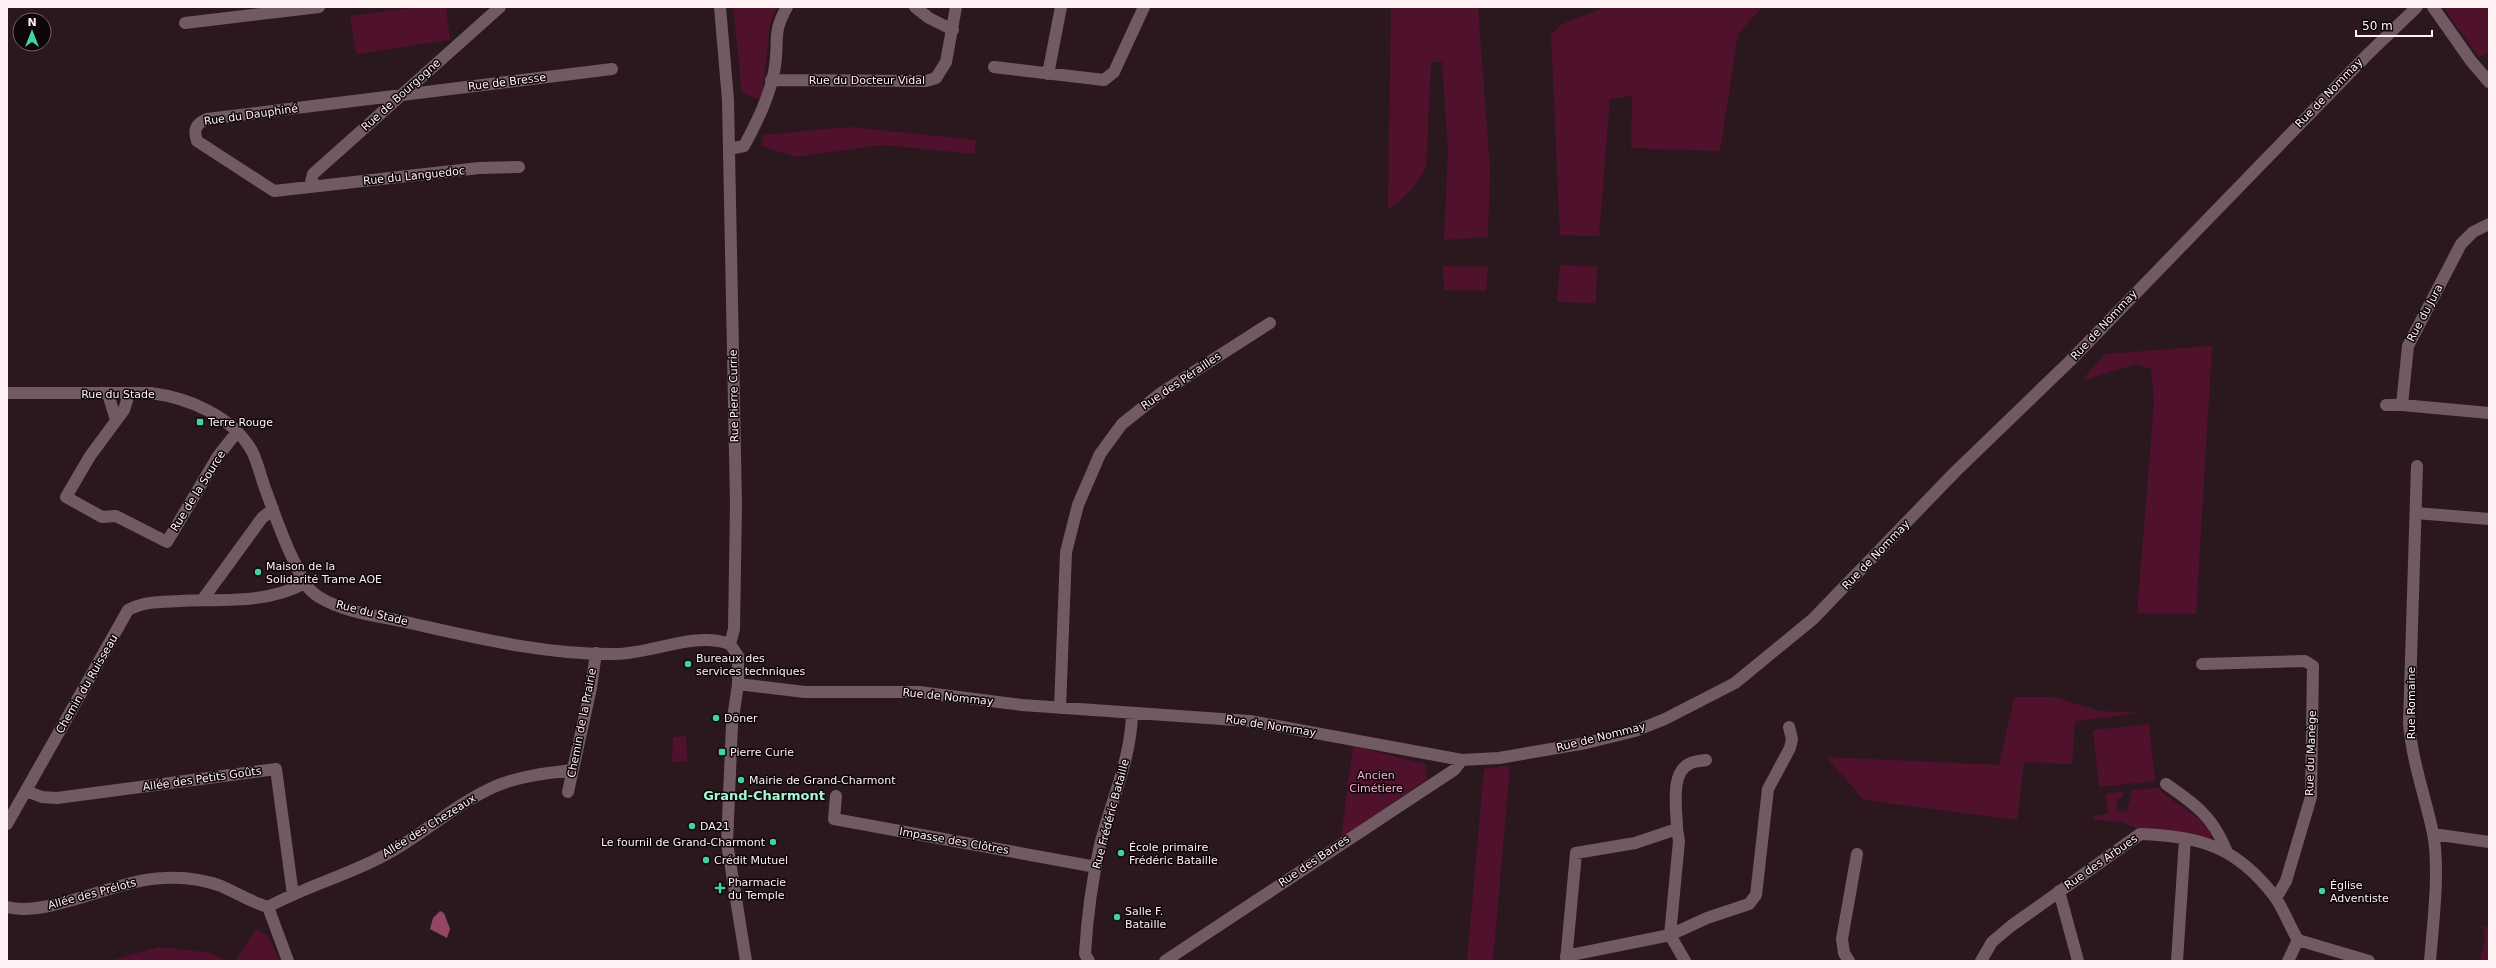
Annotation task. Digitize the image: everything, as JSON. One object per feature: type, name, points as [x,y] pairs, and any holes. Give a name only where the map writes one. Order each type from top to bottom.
[{"type":"street","points":[[185,23],[319,7]]},
{"type":"street","name":"Rue de Bourgogne","points":[[310,187],[313,174],[500,7]]},
{"type":"street","name":"Rue Pierre Currie","points":[[720,7],[728,100],[736,504],[734,629],[730,644]]},
{"type":"street","points":[[729,149],[744,146],[758,118],[775,66],[776,29],[787,7]]},
{"type":"street","points":[[915,7],[929,18],[953,30]]},
{"type":"street","name":"Rue du Docteur Vidal","points":[[771,80],[926,81],[936,78],[941,72],[953,30],[956,7]]},
{"type":"street","points":[[1048,74],[1061,7]]},
{"type":"street","points":[[994,67],[1104,80],[1114,72],[1144,7]]},
{"type":"street","name":"Rue de Nommay","points":[[738,684],[804,692],[919,692],[1022,705],[1132,714],[1250,721],[1462,760],[1499,758],[1534,753],[1586,743],[1635,731],[1691,707],[1735,683],[1754,670],[1796,635],[1858,575],[1955,472],[2070,361],[2368,54],[2417,7]]},
{"type":"street","points":[[2433,7],[2471,61],[2489,82]]},
{"type":"street","name":"Rue de Bresse","points":[[402,95],[612,69]]},
{"type":"street","name":"Rue du Dauphiné","points":[[310,187],[274,191],[197,141],[195,135],[198,123],[207,119],[402,95]]},
{"type":"street","name":"Rue du Languedoc","points":[[310,187],[479,168],[519,167]]},
{"type":"street","name":"Rue du Jura","points":[[2402,405],[2408,346],[2461,244],[2473,232],[2489,224]]},
{"type":"street","name":"Rue des Pérailles","points":[[1060,708],[1066,552],[1078,505],[1100,454],[1122,424],[1161,393],[1270,323]]},
{"type":"street","name":"Rue du Stade","points":[[7,393],[129,394],[169,396],[226,421],[252,451],[288,552],[303,584],[318,596],[362,613],[490,640],[564,652],[626,654],[696,641],[719,640],[730,644]]},
{"type":"street","points":[[108,394],[116,420]]},
{"type":"street","name":"Rue de la Source","points":[[129,394],[128,403],[90,456],[66,497],[102,517],[116,516],[167,542],[218,456],[237,432]]},
{"type":"street","points":[[2386,405],[2402,405],[2489,413]]},
{"type":"street","name":"Rue Romaine","points":[[2417,466],[2409,723],[2411,748],[2433,834],[2435,886],[2430,961]]},
{"type":"street","points":[[204,599],[262,518],[273,509]]},
{"type":"street","points":[[2416,513],[2489,520]]},
{"type":"street","name":"Chemin du Ruisseau","points":[[7,824],[128,610],[145,604],[204,599],[262,598],[289,592],[303,584]]},
{"type":"street","points":[[730,644],[738,656],[738,684],[732,725],[726,824],[727,843],[746,961]]},
{"type":"street","name":"Chemin de la Prairie","points":[[568,792],[591,688],[596,653]]},
{"type":"street","name":"Rue du Manège","points":[[2202,664],[2305,661],[2313,666],[2311,797],[2286,881],[2276,898]]},
{"type":"street","name":"Rue Frédéric Bataille","points":[[1087,958],[1087,925],[1100,845],[1132,739],[1132,714]]},
{"type":"street","points":[[1677,829],[1635,843],[1576,853],[1566,959],[1670,934],[1707,918],[1749,904],[1756,895],[1768,789],[1790,748],[1792,739],[1790,727]]},
{"type":"street","name":"Rue des Barres","points":[[1165,961],[1454,770],[1462,760]]},
{"type":"street","points":[[1685,961],[1670,934],[1679,841],[1677,829],[1677,779],[1682,769],[1690,763],[1706,760]]},
{"type":"street","name":"Allée des Petits Goûts","points":[[26,791],[42,797],[57,798],[276,769],[293,895]]},
{"type":"street","name":"Allée des Chezeaux","points":[[268,907],[387,854],[423,833],[462,805],[496,785],[549,772],[573,770]]},
{"type":"street","points":[[2166,784],[2196,805],[2219,832],[2226,850]]},
{"type":"street","name":"Impasse des Clôtres","points":[[836,796],[834,819],[1096,867]]},
{"type":"street","name":"Rue des Arbues","points":[[1981,961],[1992,942],[2059,891],[2140,834],[2185,839],[2226,850],[2255,874],[2276,898]]},
{"type":"street","points":[[2433,834],[2489,842]]},
{"type":"street","points":[[2177,961],[2185,839]]},
{"type":"street","points":[[1847,957],[1842,939],[1858,854]]},
{"type":"street","name":"Allée des Prélots","points":[[7,907],[33,908],[61,903],[119,885],[162,878],[203,881],[268,907]]},
{"type":"street","points":[[2059,891],[2078,961]]},
{"type":"street","points":[[2276,898],[2298,940],[2368,961]]},
{"type":"street","points":[[268,907],[288,961]]},
{"type":"street","points":[[2288,961],[2298,940]]},
{"type":"green space","points":[[418,7],[446,7],[450,40],[356,54],[350,16]]},
{"type":"green space","points":[[733,7],[778,7],[770,23],[762,101],[742,92]]},
{"type":"green space","points":[[1391,7],[1478,7],[1490,168],[1488,237],[1444,240],[1448,151],[1442,62],[1431,62],[1426,168],[1410,191],[1400,201],[1388,209]]},
{"type":"green space","points":[[1606,7],[1762,7],[1738,34],[1720,151],[1631,148],[1632,96],[1610,99],[1599,236],[1560,235],[1551,35],[1560,25]]},
{"type":"green space","points":[[2443,7],[2489,7],[2489,52],[2479,57]]},
{"type":"green space","points":[[849,127],[976,140],[974,154],[883,145],[795,157],[761,146],[763,135]]},
{"type":"green space","points":[[1560,265],[1597,267],[1596,303],[1557,302]]},
{"type":"green space","points":[[1443,266],[1488,267],[1486,291],[1444,290]]},
{"type":"green space","points":[[2212,346],[2196,614],[2137,613],[2154,403],[2151,369],[2137,364],[2081,381],[2105,354]]},
{"type":"green space","points":[[2014,697],[2054,697],[2100,711],[2142,713],[2075,721],[2072,764],[2024,762],[2017,820],[1864,800],[1826,757],[1999,765]]},
{"type":"green space","points":[[2149,724],[2155,781],[2099,787],[2093,730]]},
{"type":"green space","points":[[686,736],[687,761],[672,762],[673,737]]},
{"type":"green space","name":"Ancien Cimétiere","points":[[1353,746],[1426,764],[1427,780],[1341,838]]},
{"type":"green space","points":[[1510,766],[1493,961],[1467,961],[1484,769]]},
{"type":"green space","points":[[2158,788],[2172,800],[2194,815],[2207,827],[2212,835],[2208,840],[2141,830],[2121,822],[2096,820],[2092,816],[2108,814],[2106,793],[2124,792],[2122,798],[2118,798],[2116,810],[2127,812],[2132,790]]},
{"type":"green space","points":[[2482,926],[2489,927],[2489,961],[2480,961],[2485,938]]},
{"type":"green space","points":[[256,929],[266,934],[281,961],[235,961]]},
{"type":"green space","points":[[159,947],[211,953],[227,961],[109,961]]},
{"type":"shaded area","points":[[440,911],[444,913],[450,929],[447,938],[430,929],[433,918]]},
{"type":"place","name":"Terre Rouge","points":[[200,422]]},
{"type":"place","name":"Maison de la Solidarité Trame AOE","points":[[258,572]]},
{"type":"place","name":"Bureaux des services techniques","points":[[688,664]]},
{"type":"place","name":"Döner","points":[[716,718]]},
{"type":"place","name":"Pierre Curie","points":[[722,752]]},
{"type":"place","name":"Mairie de Grand-Charmont","points":[[741,780]]},
{"type":"place","name":"DA21","points":[[692,826]]},
{"type":"place","name":"Le fournil de Grand-Charmont","points":[[773,842]]},
{"type":"place","name":"École primaire Frédéric Bataille","points":[[1121,853]]},
{"type":"place","name":"Crédit Mutuel","points":[[706,860]]},
{"type":"place","name":"Pharmacie du Temple","points":[[720,888]]},
{"type":"place","name":"Église Adventiste","points":[[2322,891]]},
{"type":"place","name":"Salle F. Bataille","points":[[1117,917]]},
{"type":"district","name":"Grand-Charmont","points":[[764,795]]}]
